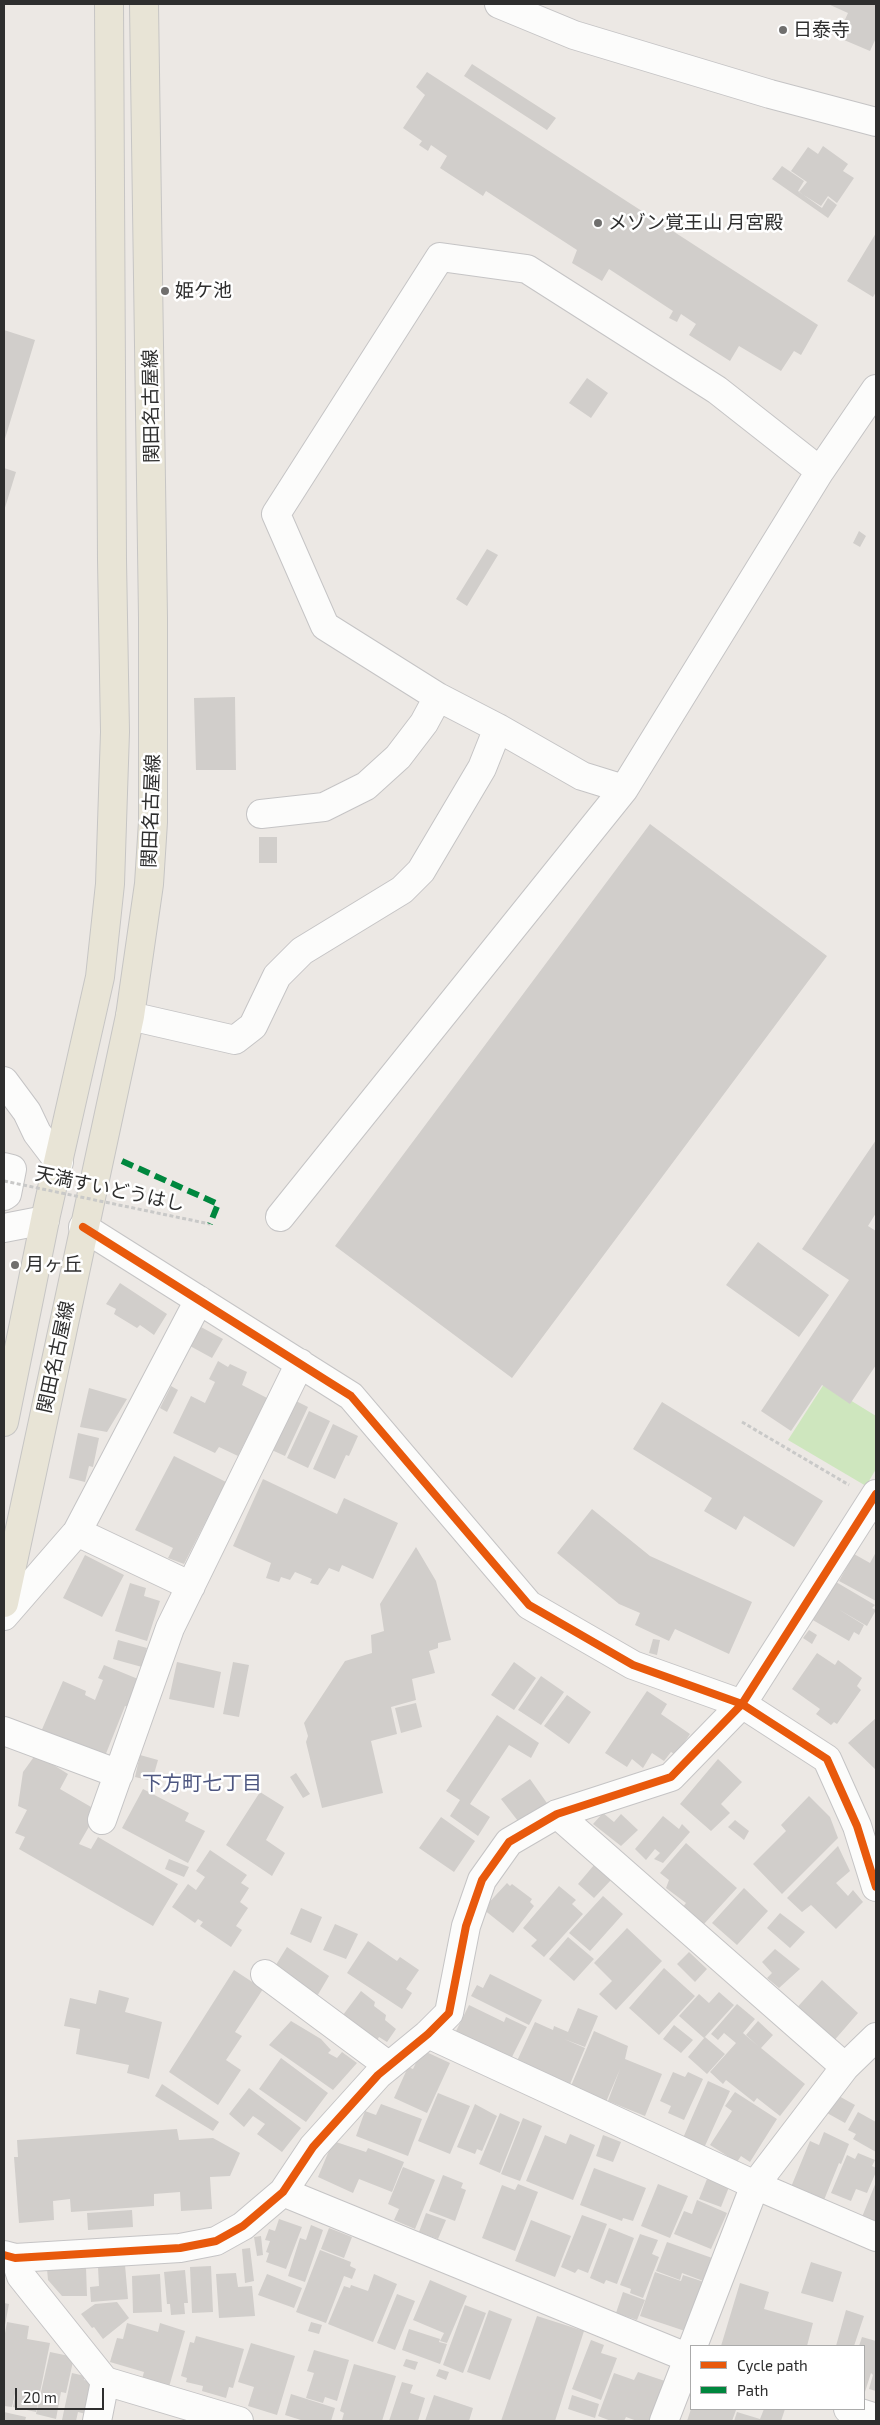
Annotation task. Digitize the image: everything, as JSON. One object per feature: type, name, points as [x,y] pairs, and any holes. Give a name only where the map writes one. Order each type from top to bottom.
[{"type":"main road","name":"関田名古屋線","points":[[4,1422],[45,1220],[100,977],[110,884],[115,732],[109,4]]},
{"type":"main road","name":"関田名古屋線","points":[[4,1603],[130,1016],[149,884],[153,822],[152,487],[144,4]]},
{"type":"street","points":[[500,4],[574,35],[770,94],[876,122]]},
{"type":"street","points":[[624,789],[582,776],[498,728],[438,698],[325,626],[276,514],[440,257],[527,269],[717,390],[820,471]]},
{"type":"street","points":[[280,1217],[624,789],[820,471],[876,389]]},
{"type":"street","points":[[261,814],[324,807],[366,786],[398,757],[424,723],[438,698]]},
{"type":"street","points":[[130,1016],[236,1040],[253,1026],[277,976],[302,951],[402,890],[421,871],[482,768],[498,728]]},
{"type":"street","points":[[4,1081],[27,1112],[37,1133],[59,1162]]},
{"type":"street","points":[[4,1167],[12,1169],[7,1194],[4,1196]]},
{"type":"street","points":[[4,1228],[45,1220]]},
{"type":"street","points":[[84,1227],[351,1396],[529,1605],[633,1666],[742,1704],[827,1759],[857,1826],[876,1887]]},
{"type":"street","points":[[4,1616],[77,1532],[199,1300]]},
{"type":"street","points":[[102,1820],[170,1628],[300,1363]]},
{"type":"street","points":[[239,2421],[106,2381],[21,2276],[9,2256],[180,2248],[216,2241],[243,2226],[283,2192],[313,2147],[389,2066],[428,2034],[448,2013],[466,1926],[482,1880],[509,1842],[557,1814],[671,1777],[742,1704],[875,1497]]},
{"type":"street","points":[[77,1532],[191,1586]]},
{"type":"street","points":[[4,1731],[119,1774]]},
{"type":"street","points":[[557,1814],[845,2067]]},
{"type":"street","points":[[265,1974],[389,2066]]},
{"type":"street","points":[[428,2034],[755,2185],[876,2237]]},
{"type":"street","points":[[694,2345],[755,2185],[845,2067],[876,2037]]},
{"type":"street","points":[[283,2192],[690,2354]]},
{"type":"street","points":[[664,2421],[690,2356]]},
{"type":"street","points":[[97,2421],[106,2381]]},
{"type":"street","points":[[851,2410],[876,2418]]},
{"type":"path","points":[[742,1422],[875,1497]]},
{"type":"green space","points":[[824,1384],[876,1416],[876,1469],[866,1486],[788,1440]]},
{"type":"building","points":[[828,4],[876,4],[876,38],[870,51],[837,37],[848,13]]},
{"type":"building","points":[[472,64],[556,118],[547,130],[464,76]]},
{"type":"building","name":"メゾン覚王山 月宮殿","points":[[427,72],[818,325],[801,355],[794,351],[781,371],[739,346],[730,361],[689,335],[696,324],[681,314],[677,322],[669,318],[673,311],[609,269],[602,281],[572,263],[577,250],[486,191],[483,196],[440,168],[447,156],[431,145],[428,151],[419,145],[422,141],[403,128],[425,95],[416,87]]},
{"type":"building","points":[[823,146],[848,164],[843,171],[854,178],[837,203],[828,196],[821,206],[799,192],[807,182],[791,171],[808,147],[818,154]]},
{"type":"building","points":[[782,166],[804,181],[798,191],[822,208],[828,198],[837,205],[828,218],[772,179]]},
{"type":"building","points":[[876,233],[876,292],[873,297],[847,281]]},
{"type":"building","points":[[4,330],[35,340],[4,442]]},
{"type":"building","points":[[587,378],[608,393],[591,418],[569,403]]},
{"type":"building","points":[[4,468],[16,472],[4,511]]},
{"type":"building","points":[[859,531],[866,536],[860,547],[853,543]]},
{"type":"building","points":[[487,549],[498,555],[467,606],[456,599]]},
{"type":"building","points":[[235,697],[236,770],[196,770],[194,698]]},
{"type":"building","points":[[650,824],[827,956],[512,1378],[335,1246]]},
{"type":"building","points":[[259,837],[277,837],[277,863],[259,863]]},
{"type":"building","points":[[876,1140],[876,1213],[868,1226],[876,1231],[876,1365],[850,1404],[822,1385],[791,1431],[761,1411],[849,1280],[802,1249]]},
{"type":"building","points":[[758,1242],[829,1295],[799,1337],[726,1285]]},
{"type":"building","points":[[120,1283],[167,1314],[154,1335],[140,1325],[137,1328],[114,1314],[116,1309],[106,1304]]},
{"type":"building","points":[[201,1327],[223,1339],[212,1358],[190,1346]]},
{"type":"building","points":[[218,1361],[228,1367],[230,1364],[247,1372],[242,1385],[267,1398],[238,1456],[219,1447],[215,1453],[173,1433],[191,1396],[205,1403],[215,1382],[209,1379]]},
{"type":"building","points":[[171,1386],[178,1390],[167,1412],[160,1408]]},
{"type":"building","points":[[89,1388],[127,1399],[107,1432],[80,1427]]},
{"type":"building","points":[[288,1397],[308,1407],[285,1456],[265,1447]]},
{"type":"building","points":[[662,1402],[823,1501],[794,1547],[744,1516],[736,1530],[704,1511],[712,1498],[633,1449]]},
{"type":"building","points":[[309,1411],[330,1421],[308,1468],[287,1458]]},
{"type":"building","points":[[333,1424],[358,1436],[349,1456],[346,1455],[335,1479],[313,1469]]},
{"type":"building","points":[[78,1433],[99,1438],[93,1467],[89,1466],[85,1482],[69,1478]]},
{"type":"building","points":[[174,1456],[226,1482],[184,1564],[168,1558],[173,1548],[135,1530]]},
{"type":"building","points":[[263,1479],[337,1514],[344,1498],[398,1523],[373,1579],[342,1565],[339,1572],[329,1568],[318,1585],[310,1583],[312,1579],[295,1572],[290,1580],[281,1577],[279,1582],[266,1578],[271,1563],[233,1546]]},
{"type":"building","points":[[592,1509],[650,1556],[752,1602],[729,1654],[675,1629],[669,1641],[635,1625],[640,1613],[619,1604],[557,1553]]},
{"type":"building","points":[[416,1547],[436,1581],[451,1640],[438,1643],[438,1648],[429,1651],[435,1673],[412,1679],[416,1700],[391,1707],[397,1734],[371,1741],[383,1793],[322,1808],[306,1742],[308,1736],[304,1723],[345,1661],[372,1653],[371,1635],[384,1631],[380,1604]]},
{"type":"building","points":[[876,1552],[876,1601],[839,1581],[854,1554],[870,1563]]},
{"type":"building","points":[[85,1555],[124,1575],[102,1617],[63,1598]]},
{"type":"building","points":[[836,1582],[875,1605],[872,1608],[876,1610],[867,1626],[838,1609],[864,1625],[859,1635],[854,1632],[849,1641],[811,1619],[822,1600],[824,1602]]},
{"type":"building","points":[[130,1583],[146,1588],[144,1596],[160,1601],[147,1641],[115,1631]]},
{"type":"building","points":[[809,1630],[817,1635],[812,1644],[803,1638]]},
{"type":"building","points":[[653,1639],[660,1640],[657,1655],[649,1653]]},
{"type":"building","points":[[118,1640],[147,1648],[142,1667],[113,1659]]},
{"type":"building","points":[[817,1653],[835,1665],[838,1660],[862,1678],[857,1686],[861,1690],[837,1724],[834,1722],[831,1725],[816,1714],[820,1709],[792,1689]]},
{"type":"building","points":[[177,1662],[221,1672],[214,1708],[169,1699]]},
{"type":"building","points":[[233,1662],[249,1665],[239,1717],[223,1714]]},
{"type":"building","points":[[514,1662],[536,1678],[514,1710],[491,1695]]},
{"type":"building","points":[[104,1665],[138,1679],[131,1695],[136,1697],[132,1708],[125,1706],[103,1761],[40,1734],[63,1681],[86,1691],[85,1695],[95,1700],[103,1680],[98,1678]]},
{"type":"building","points":[[541,1676],[564,1692],[541,1725],[518,1710]]},
{"type":"building","points":[[647,1691],[667,1704],[661,1714],[690,1734],[676,1755],[671,1752],[664,1761],[652,1753],[643,1768],[632,1759],[627,1767],[605,1753]]},
{"type":"building","points":[[567,1695],[591,1712],[569,1744],[544,1726]]},
{"type":"building","points":[[416,1703],[422,1727],[401,1733],[395,1708]]},
{"type":"building","points":[[497,1715],[539,1743],[531,1758],[509,1745],[470,1804],[490,1817],[478,1836],[450,1816],[460,1800],[446,1791]]},
{"type":"building","points":[[876,1718],[876,1770],[848,1743]]},
{"type":"building","points":[[36,1754],[68,1774],[60,1789],[98,1811],[79,1844],[91,1849],[98,1837],[178,1884],[153,1926],[19,1849],[25,1837],[15,1833],[27,1810],[18,1806],[23,1772]]},
{"type":"building","points":[[140,1755],[158,1760],[152,1781],[135,1777]]},
{"type":"building","points":[[718,1759],[742,1782],[721,1804],[730,1813],[711,1831],[680,1804]]},
{"type":"building","points":[[296,1773],[310,1794],[303,1798],[290,1777]]},
{"type":"building","points":[[530,1779],[549,1806],[521,1825],[501,1799]]},
{"type":"building","points":[[143,1789],[189,1813],[185,1821],[205,1831],[188,1863],[122,1828]]},
{"type":"building","points":[[260,1792],[284,1807],[266,1840],[285,1853],[272,1876],[226,1845]]},
{"type":"building","points":[[809,1796],[830,1817],[838,1838],[782,1894],[753,1864],[786,1831],[781,1825]]},
{"type":"building","points":[[603,1813],[614,1822],[621,1814],[638,1830],[621,1846],[593,1824]]},
{"type":"building","points":[[663,1816],[679,1829],[682,1824],[690,1832],[663,1863],[654,1859],[660,1853],[655,1849],[646,1860],[635,1849]]},
{"type":"building","points":[[441,1817],[475,1841],[454,1872],[419,1848]]},
{"type":"building","points":[[735,1820],[749,1831],[744,1840],[728,1827]]},
{"type":"building","points":[[686,1843],[737,1888],[704,1924],[682,1908],[686,1903],[666,1888],[669,1880],[660,1873]]},
{"type":"building","points":[[838,1846],[850,1871],[836,1883],[848,1896],[853,1890],[863,1902],[836,1929],[811,1905],[802,1912],[787,1898]]},
{"type":"building","points":[[210,1850],[247,1875],[241,1883],[249,1888],[240,1902],[248,1908],[236,1926],[242,1930],[231,1947],[200,1926],[203,1922],[198,1919],[195,1923],[172,1907],[188,1884],[196,1890],[205,1877],[196,1871]]},
{"type":"building","points":[[169,1859],[189,1867],[184,1877],[165,1869]]},
{"type":"building","points":[[594,1865],[611,1880],[594,1898],[578,1884]]},
{"type":"building","points":[[507,1883],[510,1886],[512,1884],[532,1899],[530,1902],[534,1906],[513,1933],[483,1909]]},
{"type":"building","points":[[559,1886],[576,1900],[572,1904],[583,1914],[544,1957],[531,1946],[537,1940],[523,1928]]},
{"type":"building","points":[[744,1888],[768,1911],[737,1945],[712,1923]]},
{"type":"building","points":[[603,1896],[623,1914],[590,1951],[569,1933]]},
{"type":"building","points":[[301,1908],[322,1917],[311,1943],[290,1934]]},
{"type":"building","points":[[780,1913],[805,1932],[790,1948],[767,1928]]},
{"type":"building","points":[[335,1924],[358,1934],[346,1959],[323,1950]]},
{"type":"building","points":[[627,1928],[662,1961],[616,2010],[599,1994],[612,1981],[594,1963]]},
{"type":"building","points":[[568,1937],[594,1959],[574,1981],[549,1959]]},
{"type":"building","points":[[368,1941],[397,1961],[400,1957],[419,1970],[406,1989],[412,1993],[402,2009],[347,1973]]},
{"type":"building","points":[[287,1947],[329,1976],[316,1998],[274,1968]]},
{"type":"building","points":[[775,1949],[800,1969],[779,1988],[767,1978],[772,1973],[762,1962]]},
{"type":"building","points":[[689,1952],[707,1969],[695,1982],[677,1964]]},
{"type":"building","points":[[664,1968],[695,1996],[659,2035],[629,2008]]},
{"type":"building","points":[[234,1970],[263,1989],[235,2032],[242,2036],[226,2060],[241,2070],[218,2105],[169,2072]]},
{"type":"building","points":[[490,1974],[542,2000],[529,2025],[471,1996],[477,1985],[483,1988]]},
{"type":"building","points":[[822,1980],[858,2013],[832,2043],[793,2012]]},
{"type":"building","points":[[99,1990],[129,1998],[125,2012],[162,2022],[149,2079],[127,2073],[129,2065],[76,2054],[80,2029],[64,2026],[70,1998],[96,2004]]},
{"type":"building","points":[[361,1991],[375,2002],[374,2006],[386,2015],[385,2020],[396,2029],[387,2042],[379,2037],[375,2044],[340,2019]]},
{"type":"building","points":[[719,1992],[734,2005],[704,2038],[679,2016],[699,1994],[709,2003]]},
{"type":"building","points":[[737,2004],[755,2019],[743,2033],[758,2046],[746,2035],[758,2021],[773,2035],[761,2048],[805,2084],[780,2116],[757,2098],[754,2102],[726,2080],[723,2084],[710,2072],[736,2043],[724,2033],[718,2040],[711,2034]]},
{"type":"building","points":[[469,2005],[504,2022],[506,2017],[527,2027],[509,2063],[453,2037]]},
{"type":"building","points":[[578,2008],[598,2016],[585,2047],[564,2039],[585,2048],[570,2084],[517,2061],[535,2022],[553,2030],[554,2026],[568,2032]]},
{"type":"building","points":[[291,2021],[321,2039],[331,2050],[328,2053],[337,2058],[342,2052],[357,2063],[333,2090],[269,2045]]},
{"type":"building","points":[[674,2025],[693,2040],[681,2053],[663,2039]]},
{"type":"building","points":[[594,2031],[628,2046],[625,2059],[662,2074],[645,2116],[608,2101],[620,2069],[606,2102],[571,2086]]},
{"type":"building","points":[[705,2037],[725,2054],[707,2074],[688,2057]]},
{"type":"building","points":[[422,2050],[450,2063],[427,2113],[394,2098],[408,2067],[413,2069]]},
{"type":"building","points":[[281,2058],[328,2093],[306,2122],[259,2089]]},
{"type":"building","points":[[673,2072],[685,2077],[688,2072],[703,2079],[684,2120],[668,2113],[671,2106],[660,2101]]},
{"type":"building","points":[[708,2081],[730,2091],[704,2148],[683,2138]]},
{"type":"building","points":[[162,2084],[219,2122],[213,2131],[155,2096]]},
{"type":"building","points":[[249,2088],[301,2128],[282,2152],[257,2134],[265,2124],[253,2116],[244,2127],[229,2114]]},
{"type":"building","points":[[735,2092],[777,2119],[750,2162],[741,2156],[737,2162],[710,2145],[732,2111],[725,2106]]},
{"type":"building","points":[[438,2093],[470,2106],[450,2154],[418,2141]]},
{"type":"building","points":[[837,2095],[855,2105],[845,2123],[827,2113]]},
{"type":"building","points":[[381,2104],[422,2119],[408,2156],[356,2136],[365,2111],[376,2115]]},
{"type":"building","points":[[475,2104],[497,2116],[482,2151],[477,2149],[475,2154],[457,2147]]},
{"type":"building","points":[[858,2112],[876,2122],[876,2152],[853,2139],[856,2134],[848,2130]]},
{"type":"building","points":[[500,2113],[520,2122],[500,2173],[479,2164]]},
{"type":"building","points":[[523,2118],[542,2126],[520,2181],[501,2174]]},
{"type":"building","points":[[177,2129],[179,2140],[213,2138],[240,2153],[230,2176],[210,2177],[212,2209],[181,2211],[180,2192],[154,2194],[154,2206],[71,2212],[70,2199],[53,2201],[54,2220],[19,2223],[14,2157],[18,2157],[17,2140]]},
{"type":"building","points":[[824,2132],[849,2144],[824,2200],[791,2187],[810,2141],[819,2145]]},
{"type":"building","points":[[570,2134],[595,2145],[573,2200],[526,2181],[545,2135],[566,2144]]},
{"type":"building","points":[[603,2135],[621,2142],[613,2162],[596,2156]]},
{"type":"building","points":[[333,2141],[366,2152],[368,2148],[404,2162],[392,2192],[359,2179],[353,2193],[318,2177]]},
{"type":"building","points":[[858,2153],[875,2160],[872,2166],[876,2168],[876,2172],[867,2193],[856,2189],[851,2201],[831,2193],[847,2155],[855,2159]]},
{"type":"building","points":[[403,2167],[435,2180],[415,2229],[394,2220],[399,2209],[388,2204]]},
{"type":"building","points":[[594,2168],[646,2188],[633,2221],[623,2218],[622,2221],[580,2205]]},
{"type":"building","points":[[443,2175],[463,2183],[461,2188],[466,2190],[455,2221],[429,2211]]},
{"type":"building","points":[[707,2179],[729,2187],[721,2207],[699,2199]]},
{"type":"building","points":[[876,2182],[876,2223],[862,2217]]},
{"type":"building","points":[[518,2184],[538,2192],[515,2251],[482,2238],[502,2185],[515,2190]]},
{"type":"building","points":[[658,2184],[688,2196],[670,2238],[641,2226]]},
{"type":"building","points":[[697,2200],[727,2213],[711,2249],[674,2234],[684,2211],[692,2214]]},
{"type":"building","points":[[132,2210],[133,2227],[88,2230],[87,2213]]},
{"type":"building","points":[[426,2213],[446,2220],[438,2239],[419,2232]]},
{"type":"building","points":[[582,2215],[607,2224],[588,2273],[578,2269],[575,2273],[561,2267]]},
{"type":"building","points":[[279,2219],[302,2227],[286,2269],[266,2262],[269,2253],[266,2252],[270,2241],[265,2240],[269,2229],[275,2231]]},
{"type":"building","points":[[531,2220],[571,2236],[555,2277],[515,2261]]},
{"type":"building","points":[[311,2225],[323,2230],[305,2282],[288,2276],[300,2238],[306,2240]]},
{"type":"building","points":[[329,2228],[352,2237],[344,2258],[321,2249]]},
{"type":"building","points":[[609,2228],[634,2238],[617,2284],[606,2280],[604,2284],[590,2278]]},
{"type":"building","points":[[640,2234],[658,2240],[652,2254],[659,2257],[643,2298],[630,2293],[631,2289],[620,2285]]},
{"type":"building","points":[[261,2236],[263,2255],[257,2256],[254,2237]]},
{"type":"building","points":[[667,2242],[715,2259],[706,2282],[682,2273],[680,2280],[656,2271]]},
{"type":"building","points":[[250,2248],[254,2281],[245,2283],[242,2249]]},
{"type":"building","points":[[320,2250],[351,2262],[350,2266],[356,2269],[352,2279],[344,2276],[326,2323],[296,2312]]},
{"type":"building","points":[[811,2262],[842,2272],[833,2302],[801,2293]]},
{"type":"building","points":[[125,2265],[128,2299],[91,2302],[90,2287],[99,2286],[98,2267]]},
{"type":"building","points":[[211,2266],[213,2312],[192,2313],[190,2267]]},
{"type":"building","points":[[86,2267],[87,2296],[62,2296],[48,2280],[47,2269]]},
{"type":"building","points":[[185,2270],[188,2303],[184,2303],[185,2314],[171,2315],[170,2304],[167,2304],[164,2272]]},
{"type":"building","points":[[655,2272],[681,2281],[683,2275],[704,2282],[688,2332],[640,2316]]},
{"type":"building","points":[[236,2273],[238,2287],[252,2286],[255,2316],[219,2318],[216,2274]]},
{"type":"building","points":[[160,2274],[162,2312],[133,2313],[132,2276]]},
{"type":"building","points":[[267,2274],[302,2288],[294,2308],[258,2295]]},
{"type":"building","points":[[374,2274],[397,2284],[373,2342],[328,2324],[344,2286],[350,2288],[351,2285],[368,2291]]},
{"type":"building","points":[[430,2280],[467,2296],[447,2343],[440,2341],[444,2333],[413,2320]]},
{"type":"building","points":[[740,2283],[769,2292],[764,2309],[813,2323],[807,2345],[721,2345]]},
{"type":"building","points":[[623,2292],[645,2300],[637,2320],[616,2313]]},
{"type":"building","points":[[397,2294],[415,2301],[395,2350],[377,2343]]},
{"type":"building","points":[[117,2302],[129,2318],[103,2339],[81,2314],[95,2304]]},
{"type":"building","points":[[4,2303],[9,2304],[5,2325],[4,2325]]},
{"type":"building","points":[[465,2305],[486,2313],[463,2373],[443,2365]]},
{"type":"building","points":[[489,2310],[512,2319],[490,2380],[467,2372]]},
{"type":"building","points":[[846,2310],[864,2316],[854,2345],[836,2345]]},
{"type":"building","points":[[537,2316],[584,2331],[555,2421],[501,2421]]},
{"type":"building","points":[[7,2322],[29,2326],[27,2339],[50,2343],[36,2412],[13,2407],[17,2385],[12,2407],[4,2406],[4,2339]]},
{"type":"building","points":[[311,2322],[322,2325],[319,2334],[308,2331]]},
{"type":"building","points":[[127,2323],[158,2332],[160,2323],[185,2331],[169,2387],[142,2379],[144,2372],[110,2362],[117,2338],[123,2339]]},
{"type":"building","points":[[409,2329],[440,2339],[439,2342],[447,2344],[440,2364],[402,2350]]},
{"type":"building","points":[[196,2336],[244,2349],[233,2388],[229,2387],[226,2398],[202,2391],[203,2386],[186,2382],[187,2378],[181,2376],[190,2342],[194,2343]]},
{"type":"building","points":[[862,2337],[876,2341],[876,2391],[869,2389],[873,2375],[871,2373],[865,2392],[865,2345],[859,2345]]},
{"type":"building","points":[[591,2340],[604,2345],[601,2353],[617,2358],[601,2400],[572,2389]]},
{"type":"building","points":[[251,2343],[295,2356],[277,2415],[248,2406],[254,2387],[238,2382]]},
{"type":"building","points":[[314,2350],[349,2360],[337,2401],[325,2397],[323,2403],[306,2398],[314,2373],[307,2371]]},
{"type":"building","points":[[50,2352],[74,2357],[66,2393],[61,2392],[56,2419],[36,2414]]},
{"type":"building","points":[[406,2359],[418,2362],[415,2370],[403,2366]]},
{"type":"building","points":[[354,2364],[396,2376],[382,2421],[342,2420],[344,2413],[340,2411]]},
{"type":"building","points":[[439,2369],[449,2372],[446,2380],[436,2376]]},
{"type":"building","points":[[638,2372],[665,2381],[650,2421],[637,2421],[626,2417],[624,2421],[611,2421],[598,2416],[614,2373],[634,2380]]},
{"type":"building","points":[[72,2373],[85,2376],[84,2380],[97,2383],[90,2415],[78,2412],[76,2421],[66,2421],[62,2420]]},
{"type":"building","points":[[402,2382],[413,2385],[410,2393],[425,2398],[418,2421],[389,2421]]},
{"type":"building","points":[[291,2394],[335,2408],[331,2421],[304,2421],[285,2415]]},
{"type":"building","points":[[434,2395],[473,2408],[469,2421],[425,2421]]},
{"type":"building","points":[[572,2395],[599,2404],[595,2418],[568,2409]]},
{"type":"building","points":[[691,2410],[736,2410],[732,2421],[687,2421]]},
{"type":"building","points":[[764,2410],[785,2410],[781,2421],[734,2421],[737,2412],[760,2419]]},
{"type":"building","points":[[4,2412],[26,2417],[25,2421],[4,2421]]},
{"type":"marked path","points":[[122,1161],[218,1204],[210,1224]]},
{"type":"cycle path","points":[[83,1227],[351,1396],[529,1605],[633,1665],[742,1704],[827,1759],[857,1826],[876,1887]]},
{"type":"cycle path","points":[[4,2255],[15,2258],[180,2248],[216,2241],[243,2226],[283,2192],[313,2147],[378,2075],[428,2034],[449,2013],[466,1926],[482,1880],[509,1842],[557,1814],[671,1777],[742,1704],[876,1494]]},
{"type":"place","name":"日泰寺","points":[[783,30]]},
{"type":"place","name":"メゾン覚王山 月宮殿","points":[[598,223]]},
{"type":"place","name":"姫ケ池","points":[[165,291]]},
{"type":"place","name":"月ヶ丘","points":[[15,1265]]},
{"type":"district","name":"下方町七丁目","points":[[202,1783]]}]
